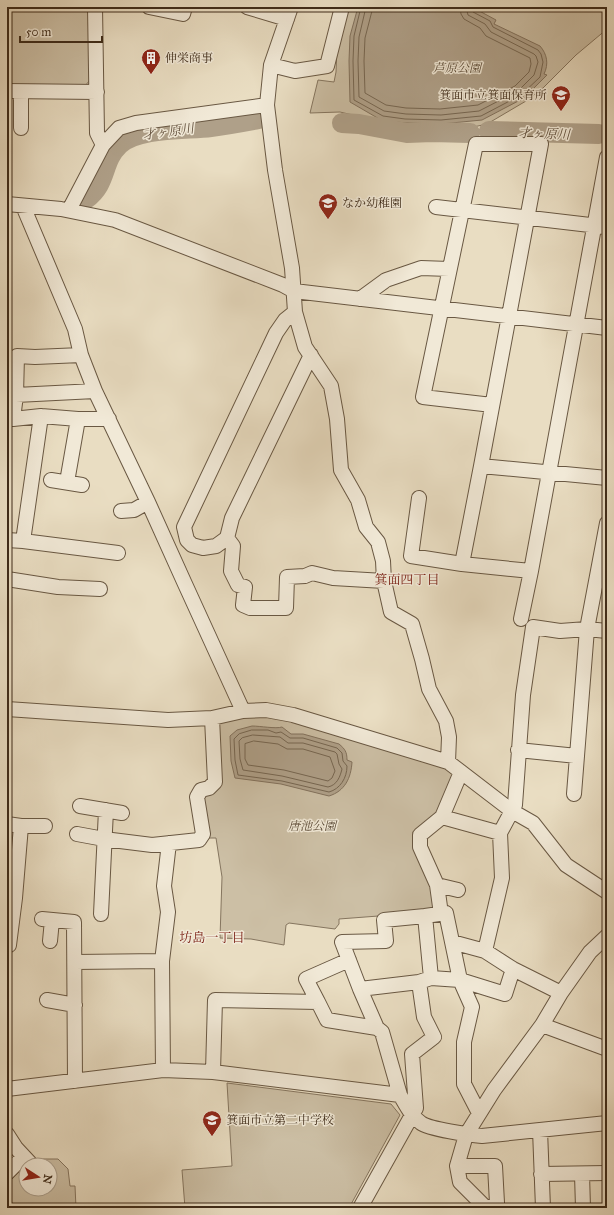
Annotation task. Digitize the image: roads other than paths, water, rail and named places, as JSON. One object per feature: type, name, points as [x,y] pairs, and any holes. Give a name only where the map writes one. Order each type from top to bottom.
[{"type":"street","points":[[95,7],[97,133],[103,145]]},
{"type":"street","points":[[149,7],[183,14],[185,7]]},
{"type":"street","points":[[247,7],[289,13],[271,65],[267,104],[275,170],[292,268],[295,312],[305,347],[331,386],[337,419],[342,470],[358,500],[366,527],[378,542],[383,561],[384,581],[391,612],[412,624],[429,689],[446,721],[449,737],[448,762]]},
{"type":"street","points":[[271,65],[295,71],[327,66],[342,7]]},
{"type":"street","points":[[21,128],[14,92],[97,92]]},
{"type":"street","points":[[69,210],[103,145],[119,128],[136,123],[267,104]]},
{"type":"street","points":[[462,564],[481,466],[541,144],[476,144],[423,397],[492,405]]},
{"type":"street","points":[[521,619],[577,325],[601,226],[607,157]]},
{"type":"street","points":[[7,204],[69,210],[115,220],[283,285],[294,291],[607,328]]},
{"type":"street","points":[[23,206],[75,330],[81,355],[95,391],[148,502],[184,584],[243,710]]},
{"type":"street","points":[[436,207],[601,226]]},
{"type":"street","points":[[360,299],[386,280],[421,268],[449,269]]},
{"type":"street","points":[[295,312],[285,320],[276,333],[184,527],[187,540],[192,545],[203,548],[216,546],[227,538],[232,518],[311,355]]},
{"type":"street","points":[[81,355],[35,357],[17,356],[16,395],[13,418],[41,416],[78,419],[109,419]]},
{"type":"street","points":[[16,395],[95,391]]},
{"type":"street","points":[[23,541],[41,416]]},
{"type":"street","points":[[67,482],[78,419]]},
{"type":"street","points":[[481,466],[607,478]]},
{"type":"street","points":[[51,480],[82,486]]},
{"type":"street","points":[[419,498],[411,556],[462,564],[531,571]]},
{"type":"street","points":[[121,511],[134,510],[148,502]]},
{"type":"street","points":[[574,794],[587,629],[607,523]]},
{"type":"street","points":[[227,538],[233,546],[230,571],[238,585],[245,587],[243,606],[250,608],[286,608],[287,577],[305,576],[312,573],[333,578],[384,581]]},
{"type":"street","points":[[7,540],[118,553]]},
{"type":"street","points":[[7,578],[58,587],[100,589]]},
{"type":"street","points":[[484,950],[502,878],[500,833],[515,804],[523,696],[533,627],[560,631],[587,629],[607,631]]},
{"type":"street","points":[[7,709],[168,720],[212,718],[243,710],[266,710],[293,716],[448,762],[512,811],[533,823],[566,864],[607,892]]},
{"type":"street","points":[[77,834],[152,845],[199,840],[203,834],[197,797],[201,790],[209,788],[215,782],[212,718]]},
{"type":"street","points":[[518,750],[577,756]]},
{"type":"street","points":[[440,914],[437,885],[420,847],[420,835],[442,817],[461,772]]},
{"type":"street","points":[[80,806],[122,813]]},
{"type":"street","points":[[101,914],[106,810]]},
{"type":"street","points":[[442,817],[500,833]]},
{"type":"street","points":[[7,946],[9,945],[14,825],[45,826]]},
{"type":"street","points":[[163,1070],[162,961],[168,912],[164,886],[169,843]]},
{"type":"street","points":[[437,885],[458,890]]},
{"type":"street","points":[[479,1114],[464,1084],[464,1042],[472,1008],[460,980],[446,913],[384,920],[386,941],[342,942],[377,1028],[382,1032],[400,1095],[412,1116],[422,1124],[466,1135],[482,1136],[607,1123]]},
{"type":"street","points":[[360,1208],[416,1108],[412,1054],[434,1037],[424,1017],[425,916]]},
{"type":"street","points":[[50,941],[47,920],[74,922],[75,1081]]},
{"type":"street","points":[[486,1208],[460,1182],[457,1166],[466,1135],[494,1090],[542,1025],[561,993],[590,952],[607,936]]},
{"type":"street","points":[[452,942],[484,950],[513,969],[561,993]]},
{"type":"street","points":[[349,960],[306,979],[327,1020],[377,1028]]},
{"type":"street","points":[[75,962],[162,961]]},
{"type":"street","points":[[360,989],[425,980],[460,980],[505,994],[513,969]]},
{"type":"street","points":[[47,1000],[75,1005]]},
{"type":"street","points":[[213,1072],[214,1000],[318,1002]]},
{"type":"street","points":[[542,1025],[607,1050]]},
{"type":"street","points":[[7,1089],[163,1070],[213,1072],[400,1095]]},
{"type":"street","points":[[540,1130],[543,1208]]},
{"type":"street","points":[[7,1134],[16,1148],[27,1160],[7,1173]]},
{"type":"street","points":[[457,1166],[495,1166],[497,1203],[490,1208]]},
{"type":"street","points":[[541,1174],[607,1173]]},
{"type":"street","points":[[582,1174],[583,1208]]},
{"type":"water","name":"芦原公園","points":[[358,7],[472,7],[496,20],[494,24],[540,46],[546,56],[547,63],[544,74],[547,75],[524,98],[482,120],[441,124],[405,123],[381,120],[350,102],[350,36]]},
{"type":"water","points":[[252,726],[272,728],[282,727],[291,734],[303,734],[339,744],[343,747],[347,755],[347,760],[352,762],[349,778],[339,791],[329,796],[281,784],[235,778],[231,761],[230,736],[237,730]]},
{"type":"waterway","name":"才ヶ原川","points":[[86,199],[98,186],[109,158],[113,152],[127,139],[137,135],[162,130],[211,127],[259,119]]},
{"type":"waterway","name":"才ヶ原川","points":[[342,123],[359,124],[407,133],[470,133]]},
{"type":"waterway","name":"才ヶ原川","points":[[489,131],[599,134]]},
{"type":"place","name":"伸栄商事","points":[[151,75]]},
{"type":"place","name":"箕面市立箕面保育所","points":[[561,112]]},
{"type":"place","name":"なか幼稚園","points":[[328,220]]},
{"type":"place","name":"箕面市立第二中学校","points":[[212,1137]]},
{"type":"district","name":"箕面四丁目","points":[[407,579]]},
{"type":"district","name":"坊島一丁目","points":[[212,937]]},
{"type":"park label","name":"唐池公園","points":[[312,826]]}]
